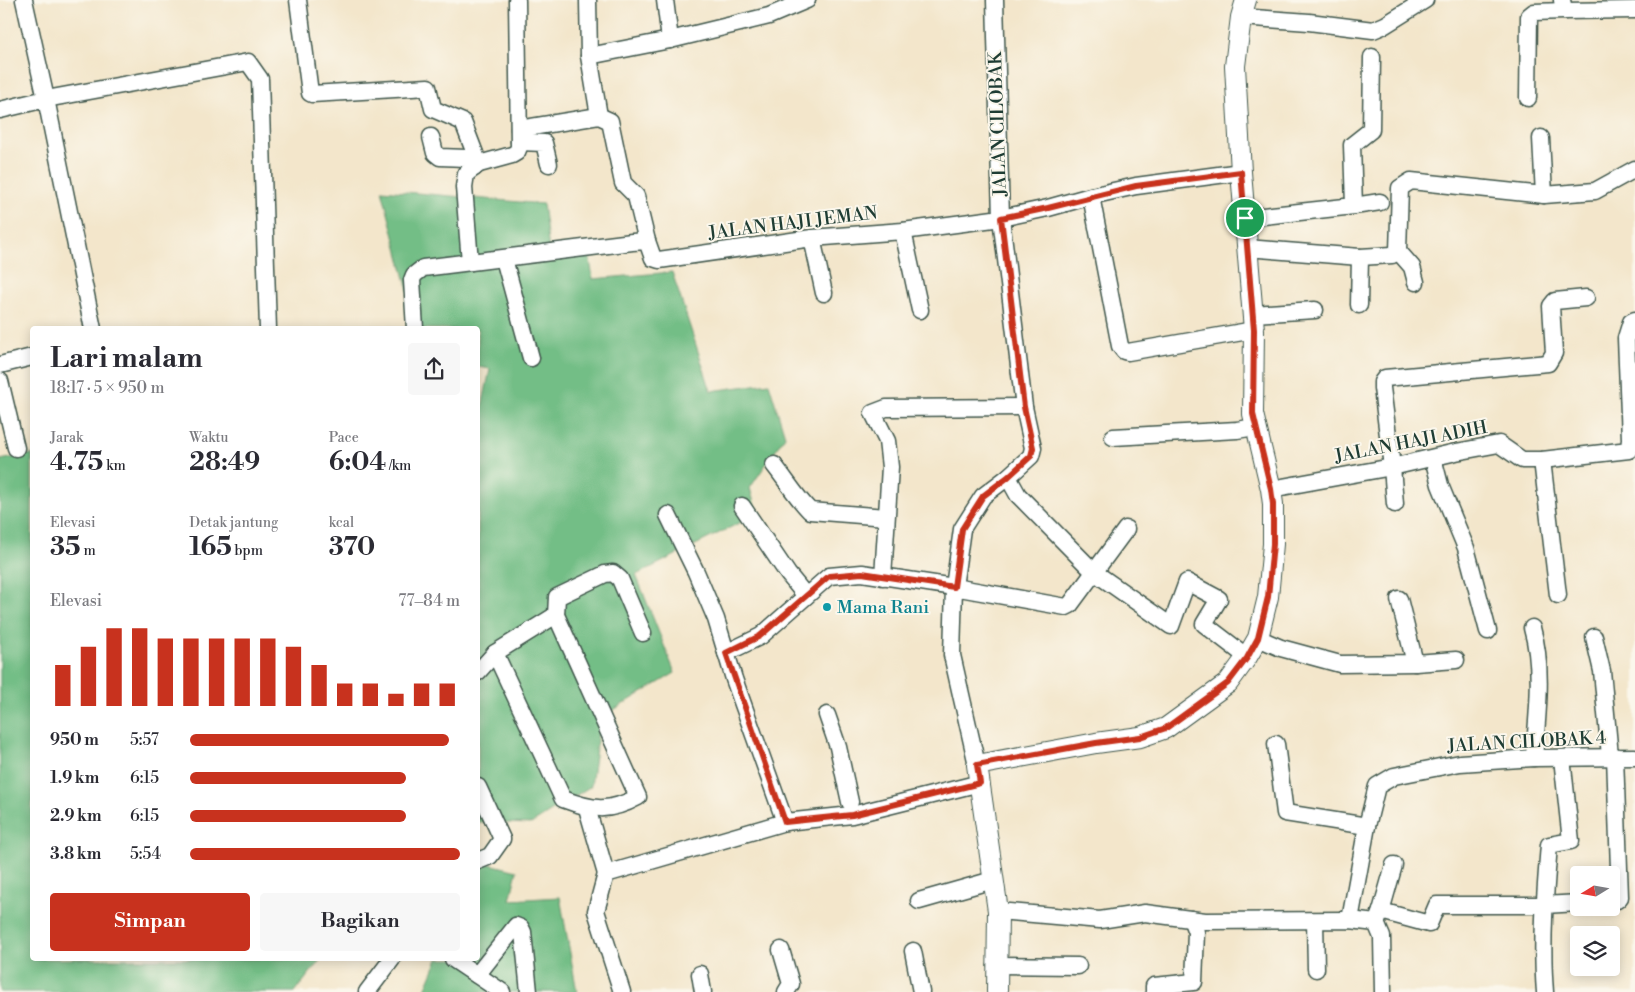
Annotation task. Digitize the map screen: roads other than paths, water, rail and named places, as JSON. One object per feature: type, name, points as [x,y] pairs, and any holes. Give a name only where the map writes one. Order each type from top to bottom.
[{"type":"street","points":[[24,0],[92,326]]},
{"type":"street","points":[[298,0],[310,93],[428,87],[433,109],[463,122],[476,166]]},
{"type":"street","points":[[470,262],[464,187],[466,174],[476,166],[512,155],[519,147],[517,0]]},
{"type":"street","points":[[588,0],[590,56],[599,116]]},
{"type":"street","points":[[665,0],[670,40]]},
{"type":"street","points":[[590,56],[670,40],[769,16],[807,0]]},
{"type":"street","name":"JALAN CILOBAK","points":[[995,0],[1001,218],[1024,407],[1033,448],[1031,456],[983,496],[962,529],[954,587],[952,655],[979,774],[998,911],[997,992]]},
{"type":"street","points":[[606,874],[785,822],[851,809],[1096,743],[1140,737],[1166,728],[1228,683],[1247,658],[1258,638],[1268,597],[1273,544],[1271,489],[1253,414],[1253,322],[1235,66],[1243,9],[1309,22],[1373,30],[1425,0]]},
{"type":"street","points":[[1528,98],[1529,16],[1531,12],[1563,6],[1635,10]]},
{"type":"street","points":[[1354,206],[1352,145],[1371,130],[1372,58]]},
{"type":"street","points":[[0,110],[46,99],[248,62],[260,78],[268,326]]},
{"type":"street","points":[[415,326],[412,280],[414,275],[423,268],[647,241],[636,196],[623,183],[610,121],[599,116],[519,136]]},
{"type":"street","points":[[519,136],[544,143],[549,164]]},
{"type":"street","points":[[431,137],[435,153],[440,157],[466,158],[476,166]]},
{"type":"street","points":[[1541,138],[1544,195]]},
{"type":"street","points":[[1416,282],[1412,268],[1398,251],[1400,188],[1411,181],[1544,195],[1595,191],[1635,168]]},
{"type":"street","name":"JALAN HAJI JEMAN","points":[[647,241],[653,258],[659,260],[812,238],[903,231],[1001,218],[1136,186],[1241,172]]},
{"type":"street","points":[[1091,196],[1120,346],[1124,351],[1128,352],[1253,322],[1315,310]]},
{"type":"street","points":[[1245,218],[1380,202]]},
{"type":"street","points":[[903,231],[920,310]]},
{"type":"street","points":[[812,238],[824,293]]},
{"type":"street","points":[[1247,248],[1360,257],[1392,255],[1398,251]]},
{"type":"street","points":[[1359,305],[1360,257]]},
{"type":"street","points":[[504,259],[531,358]]},
{"type":"street","points":[[1395,504],[1382,388],[1382,382],[1385,378],[1548,363],[1554,354],[1551,306],[1555,301],[1586,298]]},
{"type":"street","points":[[1632,440],[1626,338],[1631,322],[1635,320]]},
{"type":"street","points":[[0,365],[30,358]]},
{"type":"street","points":[[0,381],[16,448]]},
{"type":"street","points":[[883,577],[890,467],[887,441],[873,413],[886,408],[1024,407]]},
{"type":"street","points":[[1113,437],[1237,430],[1255,427]]},
{"type":"street","name":"JALAN HAJI ADIH","points":[[1271,489],[1392,467],[1499,444],[1522,460],[1542,460],[1629,450],[1632,440]]},
{"type":"street","points":[[1433,458],[1440,485],[1466,548],[1488,630]]},
{"type":"street","points":[[1542,460],[1558,595]]},
{"type":"street","points":[[774,465],[810,511],[886,517]]},
{"type":"street","points":[[1008,477],[1018,495],[1094,572],[1171,626],[1187,582],[1219,599],[1204,624],[1247,658]]},
{"type":"street","points":[[746,512],[788,574],[806,596]]},
{"type":"street","points":[[668,515],[716,619],[785,822]]},
{"type":"street","points":[[726,653],[760,636],[829,576],[862,573],[1066,607],[1126,529]]},
{"type":"street","points":[[495,653],[563,799],[587,808],[597,809],[626,804],[638,797],[556,615],[557,597],[605,574],[614,573],[620,579],[643,633]]},
{"type":"street","points":[[1399,599],[1415,663]]},
{"type":"street","points":[[480,670],[495,653],[556,615]]},
{"type":"street","points":[[1532,628],[1536,641],[1539,697],[1534,758]]},
{"type":"street","points":[[1594,637],[1602,671],[1612,756],[1618,866]]},
{"type":"street","points":[[1258,638],[1281,648],[1340,664],[1415,663],[1456,660]]},
{"type":"street","points":[[826,715],[840,752],[851,809]]},
{"type":"street","points":[[1276,744],[1285,814],[1367,826]]},
{"type":"street","name":"JALAN CILOBAK 4","points":[[1350,920],[1367,826],[1377,786],[1394,776],[1460,763],[1534,758],[1635,757]]},
{"type":"street","points":[[1545,992],[1543,961],[1544,905],[1549,845],[1572,841],[1562,758]]},
{"type":"street","points":[[480,791],[502,839],[490,856],[480,860]]},
{"type":"street","points":[[587,808],[606,874],[596,911],[622,992]]},
{"type":"street","points":[[1383,992],[1382,937],[1378,917],[1394,865]]},
{"type":"street","points":[[919,901],[993,880]]},
{"type":"street","points":[[998,911],[1100,920],[1145,912],[1205,921],[1315,921],[1378,917],[1429,924],[1437,905],[1570,904]]},
{"type":"street","points":[[1154,992],[1154,986],[1194,982],[1196,932],[1191,919]]},
{"type":"street","points":[[1315,921],[1316,969]]},
{"type":"street","points":[[477,975],[516,926],[521,928],[523,932],[529,992]]},
{"type":"street","points":[[781,950],[790,984],[786,992]]},
{"type":"street","points":[[913,951],[921,992]]},
{"type":"street","points":[[367,992],[390,961]]},
{"type":"street","points":[[456,961],[502,992]]},
{"type":"street","points":[[996,965],[1078,966]]},
{"type":"street","points":[[700,974],[704,992]]},
{"type":"place","name":"Mama Rani","points":[[827,607]]}]
